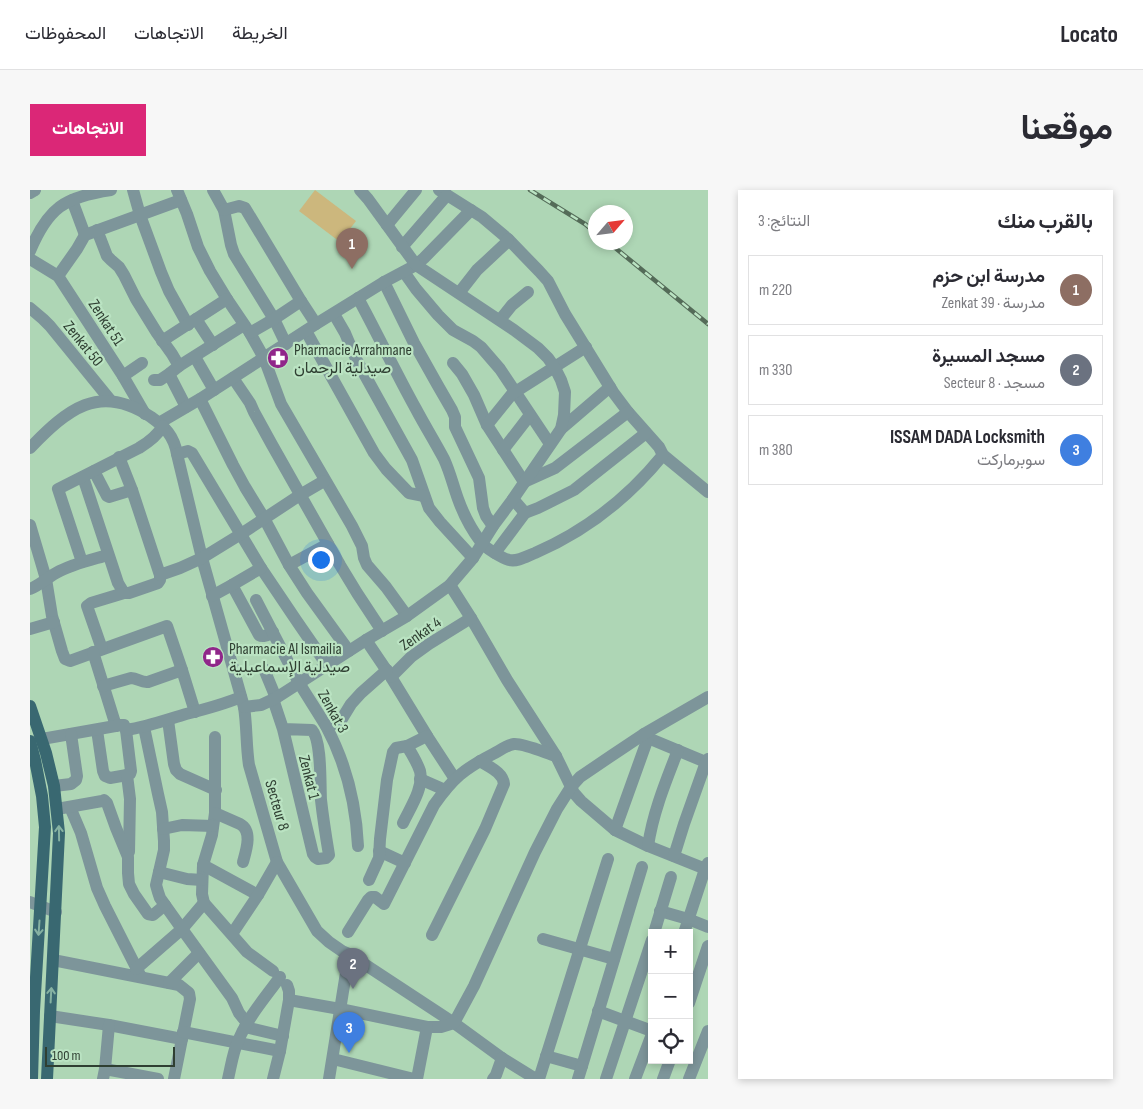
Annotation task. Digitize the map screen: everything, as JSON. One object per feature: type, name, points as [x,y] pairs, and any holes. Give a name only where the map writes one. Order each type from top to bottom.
[{"type":"main road","points":[[30,706],[36,740],[37,768],[45,827],[36,903],[32,1010],[32,1079]]},
{"type":"main road","points":[[36,740],[64,808],[60,832],[47,1079]]},
{"type":"street","points":[[30,193],[36,190]]},
{"type":"street","points":[[32,242],[49,216],[62,205],[94,193],[111,190]]},
{"type":"street","points":[[133,190],[140,215],[169,291],[192,322],[213,345]]},
{"type":"street","points":[[213,190],[224,210],[234,254],[274,319],[286,344]]},
{"type":"street","points":[[360,190],[416,265],[500,320],[538,348],[548,358],[555,368],[565,392],[564,416],[561,429]]},
{"type":"street","points":[[386,225],[416,190]]},
{"type":"street","points":[[402,247],[443,192],[471,210],[508,240],[539,270],[548,281],[565,314],[610,387],[628,412],[659,447],[662,455],[708,492]]},
{"type":"street","points":[[58,276],[85,235],[140,215],[179,195],[198,248],[226,299],[264,358],[281,404],[362,546],[367,565],[407,616]]},
{"type":"street","points":[[72,200],[85,235]]},
{"type":"street","points":[[224,210],[239,206],[245,208],[301,301],[311,328],[374,453],[409,494],[424,496]]},
{"type":"street","points":[[82,562],[58,489],[152,440],[159,433],[161,424],[186,407],[358,298],[416,265],[471,210]]},
{"type":"street","points":[[97,230],[107,256],[124,275],[162,341],[172,354],[174,370],[186,407]]},
{"type":"street","points":[[459,293],[477,270],[508,240]]},
{"type":"street","name":"Zenkat 51","points":[[30,259],[58,276],[123,376],[145,414]]},
{"type":"street","points":[[404,272],[438,315],[453,330],[473,341],[500,368],[550,444]]},
{"type":"street","points":[[384,282],[436,384],[452,410],[455,417],[455,428],[479,478],[483,508],[493,526]]},
{"type":"street","points":[[500,320],[512,305],[528,292]]},
{"type":"street","points":[[358,298],[440,451],[462,511],[482,544],[495,553],[509,560],[517,560],[553,545],[579,531],[615,505],[651,470],[662,455]]},
{"type":"street","points":[[162,341],[226,299]]},
{"type":"street","points":[[154,380],[160,380],[213,345],[274,319],[301,301]]},
{"type":"street","name":"Zenkat 50","points":[[30,308],[50,326],[111,401]]},
{"type":"street","points":[[334,314],[345,333],[356,359],[412,460],[429,508],[473,558]]},
{"type":"street","points":[[487,425],[515,392],[586,347]]},
{"type":"street","points":[[194,357],[214,390]]},
{"type":"street","points":[[123,376],[142,363]]},
{"type":"street","points":[[454,363],[474,395],[487,425],[524,482]]},
{"type":"street","points":[[233,378],[250,403],[357,594],[382,631]]},
{"type":"street","points":[[36,740],[97,730],[144,727],[221,705],[243,702],[261,705],[275,698],[407,616],[450,586],[473,558],[493,526],[561,429],[610,387]]},
{"type":"street","points":[[200,399],[237,472],[289,566],[349,651]]},
{"type":"street","points":[[30,448],[66,416],[92,402],[111,401],[128,406],[161,424]]},
{"type":"street","points":[[524,482],[555,468],[628,412]]},
{"type":"street","points":[[503,450],[530,415]]},
{"type":"street","name":"Secteur 8","points":[[161,424],[175,443],[176,454],[202,558],[243,702],[249,765],[277,862],[317,930],[329,942],[454,1023],[502,1058],[537,1079]]},
{"type":"street","points":[[495,553],[525,513],[574,490],[646,432]]},
{"type":"street","points":[[176,454],[188,451],[192,453],[261,568],[327,665]]},
{"type":"street","points":[[119,457],[132,490],[160,580],[158,583],[91,603],[87,606],[103,686],[121,728],[131,771],[128,775],[130,799],[129,884],[148,914],[153,914],[165,905]]},
{"type":"street","points":[[89,474],[106,496],[109,497],[132,490]]},
{"type":"street","points":[[89,474],[108,554],[118,583],[124,593]]},
{"type":"street","points":[[160,575],[202,558],[300,494],[324,481]]},
{"type":"street","points":[[513,499],[525,513]]},
{"type":"street","points":[[30,525],[46,579],[54,622],[62,651],[67,660],[70,661],[167,626],[194,712]]},
{"type":"street","points":[[289,566],[328,544]]},
{"type":"street","points":[[30,590],[58,571],[108,554]]},
{"type":"street","points":[[212,596],[261,568]]},
{"type":"street","points":[[232,585],[259,635],[261,637],[273,632]]},
{"type":"street","points":[[450,586],[556,756],[580,801],[615,830],[648,846],[707,867],[685,929]]},
{"type":"street","points":[[243,607],[275,589]]},
{"type":"street","name":"Zenkat 3","points":[[256,600],[299,683],[326,726],[341,759],[354,806],[358,846]]},
{"type":"street","name":"Zenkat 4","points":[[326,726],[340,722],[351,704],[361,693],[429,644],[471,618]]},
{"type":"street","points":[[30,628],[54,622]]},
{"type":"street","points":[[366,640],[455,779]]},
{"type":"street","name":"Zenkat 1","points":[[264,669],[275,698],[282,729],[289,758],[313,854],[316,858],[326,858],[328,855],[321,799],[320,764],[314,732],[312,730],[282,729]]},
{"type":"street","points":[[103,686],[131,678],[148,682],[182,670]]},
{"type":"street","points":[[289,1000],[427,1027],[440,1027],[454,1023],[474,986],[539,844],[571,787],[593,768],[708,697]]},
{"type":"street","points":[[168,720],[176,770],[184,776],[216,790]]},
{"type":"street","points":[[144,727],[163,829],[164,850],[156,886],[160,898],[232,998],[246,1025],[282,1036]]},
{"type":"street","points":[[97,730],[105,776],[110,778],[128,775]]},
{"type":"street","points":[[54,786],[71,784],[76,780],[71,734]]},
{"type":"street","points":[[369,880],[378,861],[387,780],[394,751],[396,748],[406,746],[427,736]]},
{"type":"street","points":[[646,736],[707,761],[674,856]]},
{"type":"street","points":[[615,830],[646,736]]},
{"type":"street","points":[[215,737],[215,813],[203,865],[202,894],[204,903],[247,952],[280,978],[289,991],[280,1051],[273,1079]]},
{"type":"street","points":[[348,932],[370,897],[375,897],[384,904],[434,805],[444,790],[455,779],[480,761],[515,744],[556,756]]},
{"type":"street","points":[[403,823],[419,788],[420,779],[419,768],[406,746]]},
{"type":"street","points":[[648,846],[650,830],[659,799],[678,750]]},
{"type":"street","points":[[432,935],[485,829],[504,784],[501,775],[480,761]]},
{"type":"street","points":[[420,779],[444,790]]},
{"type":"street","points":[[128,857],[106,801],[64,808],[81,833],[97,888],[139,973]]},
{"type":"street","points":[[215,813],[240,824],[246,829],[247,841],[242,862]]},
{"type":"street","points":[[383,815],[420,832]]},
{"type":"street","points":[[163,829],[182,825],[213,826]]},
{"type":"street","points":[[379,851],[405,863]]},
{"type":"street","points":[[537,1079],[546,1056],[608,859]]},
{"type":"street","points":[[232,934],[277,862]]},
{"type":"street","points":[[203,865],[258,895]]},
{"type":"street","points":[[578,1079],[642,867]]},
{"type":"street","points":[[159,872],[187,879],[202,880]]},
{"type":"street","points":[[655,929],[671,877]]},
{"type":"street","points":[[36,903],[56,912]]},
{"type":"street","points":[[139,973],[182,929],[204,903]]},
{"type":"street","points":[[660,910],[708,927]]},
{"type":"street","points":[[542,939],[614,958]]},
{"type":"street","points":[[693,990],[708,946]]},
{"type":"street","points":[[606,1079],[648,952]]},
{"type":"street","points":[[169,983],[199,953]]},
{"type":"street","points":[[329,1079],[349,954]]},
{"type":"street","points":[[53,960],[139,973],[179,986],[189,993],[190,999],[174,1079]]},
{"type":"street","points":[[228,1079],[238,1042],[246,1025],[280,978]]},
{"type":"street","points":[[598,1011],[648,1031]]},
{"type":"street","points":[[50,1016],[183,1036],[238,1042],[280,1051]]},
{"type":"street","points":[[109,1025],[104,1074],[158,1079]]},
{"type":"street","points":[[333,1059],[416,1079],[427,1027]]},
{"type":"street","points":[[689,1079],[708,1031]]},
{"type":"street","points":[[635,1079],[648,1044]]},
{"type":"street","points":[[546,1056],[582,1066]]},
{"type":"street","points":[[493,1079],[502,1058]]},
{"type":"street","points":[[663,1079],[669,1064]]},
{"type":"shaded area","points":[[315,190],[356,221],[340,242],[299,211]]},
{"type":"railway","points":[[530,190],[588,226]]},
{"type":"railway","points":[[618,250],[708,324]]},
{"type":"place","name":"مدرسة ابن حزم","points":[[352,269]]},
{"type":"place","name":"Pharmacie Arrahmane صيدلية الرحمان","points":[[278,358]]},
{"type":"place","name":"Pharmacie Al Ismailia صيدلية الإسماعيلية","points":[[213,657]]},
{"type":"place","name":"مسجد المسيرة","points":[[353,989]]},
{"type":"place","name":"ISSAM DADA Locksmith","points":[[349,1053]]}]
